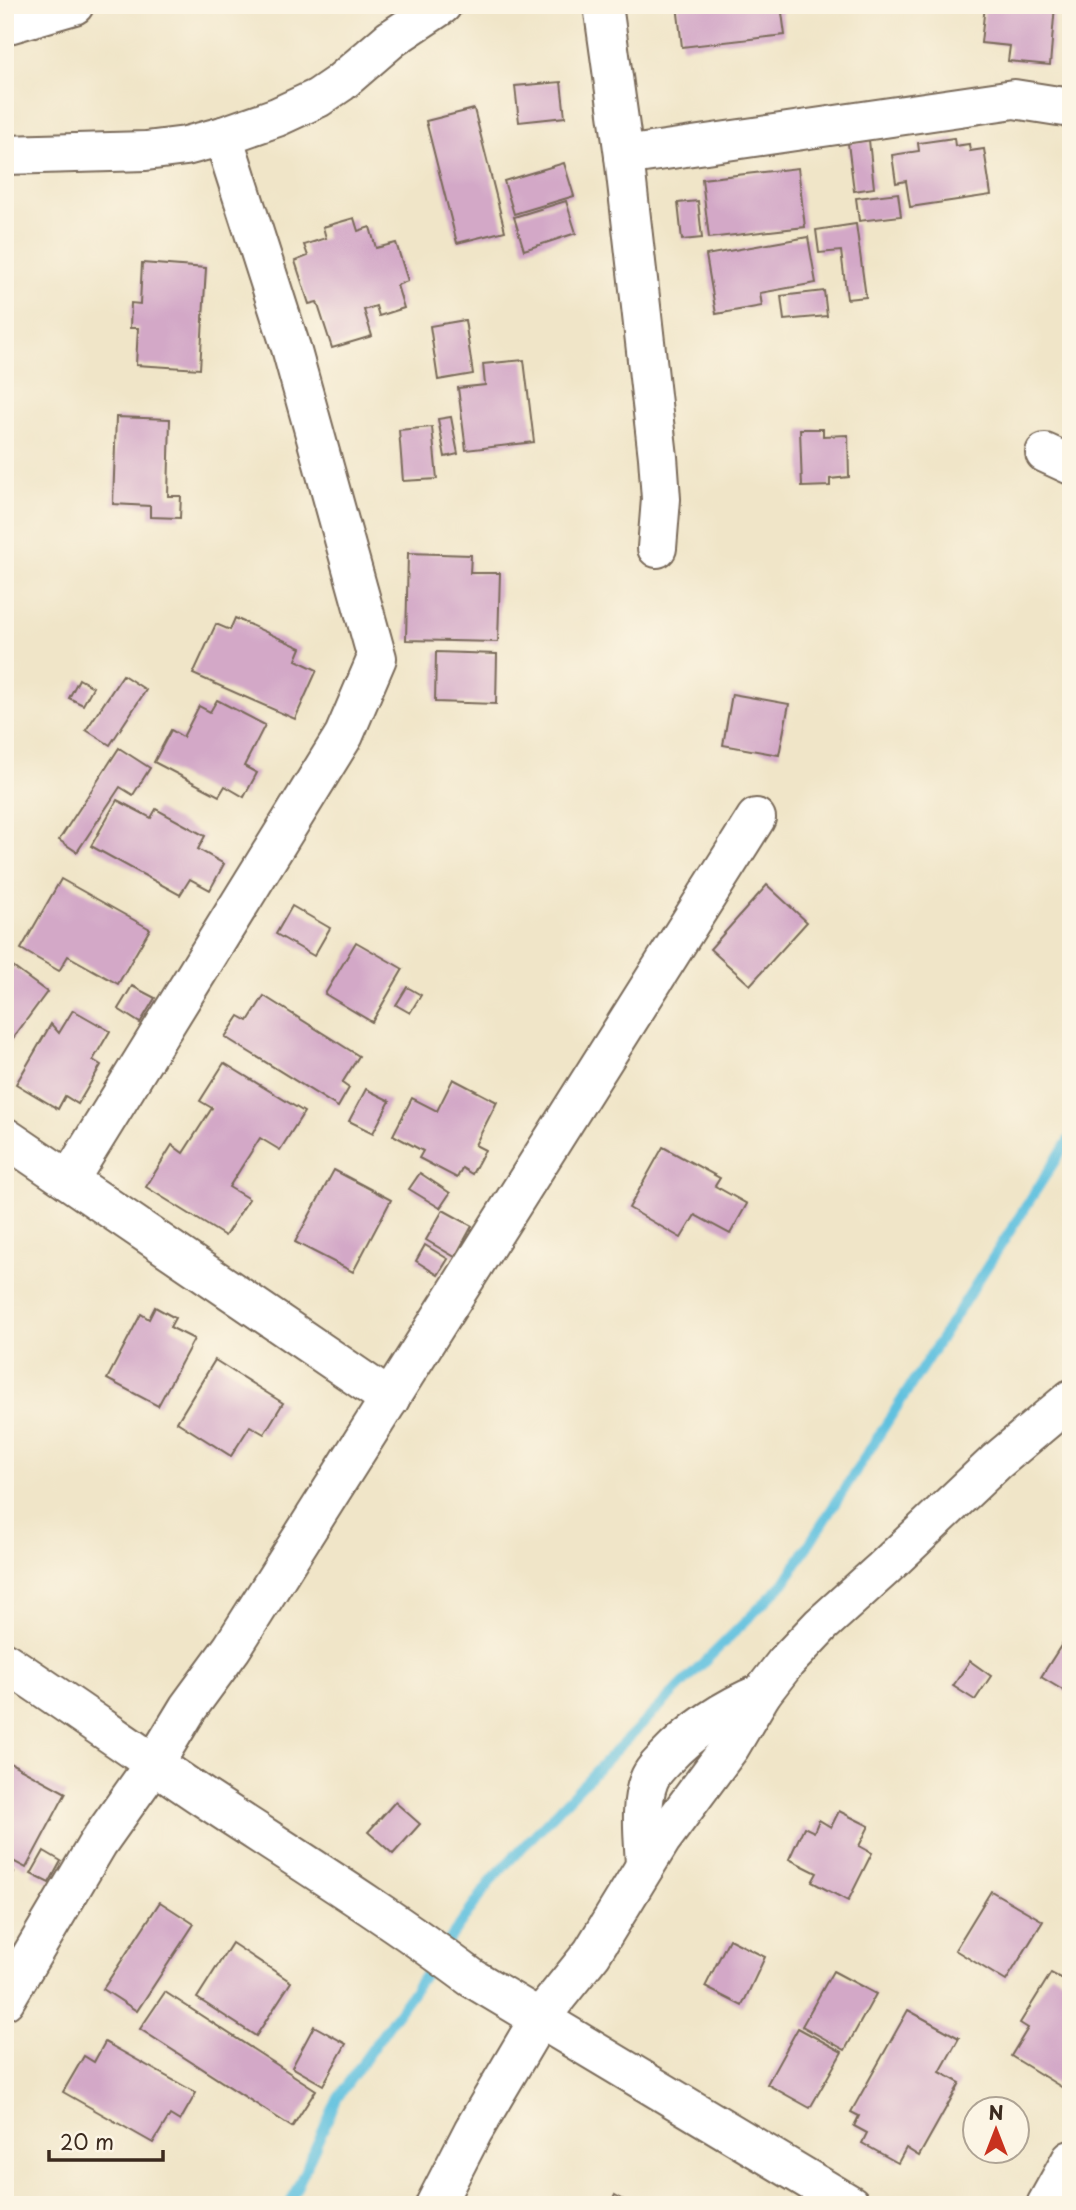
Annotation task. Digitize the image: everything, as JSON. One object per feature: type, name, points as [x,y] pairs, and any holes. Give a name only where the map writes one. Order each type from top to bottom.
[{"type":"street","points":[[5,25],[74,5]]},
{"type":"street","points":[[5,155],[146,151],[186,146],[223,136],[277,117],[318,97],[391,39],[442,5]]},
{"type":"street","points":[[603,5],[624,156],[660,489],[657,548]]},
{"type":"street","points":[[624,156],[1014,99],[1071,108]]},
{"type":"street","points":[[69,1180],[344,735],[377,658],[291,348],[223,136]]},
{"type":"street","points":[[5,2000],[98,1843],[154,1764],[188,1708],[232,1648],[756,818]]},
{"type":"street","points":[[5,1137],[390,1399]]},
{"type":"street","points":[[435,2205],[473,2132],[539,2019],[592,1952],[645,1866],[644,1810],[649,1780],[655,1770],[693,1732],[737,1703],[762,1693],[786,1662],[821,1625],[996,1462],[1071,1399]]},
{"type":"street","points":[[5,1662],[154,1764],[420,1939],[472,1978],[851,2205]]},
{"type":"street","points":[[1046,2205],[1071,2160]]},
{"type":"building","points":[[677,5],[781,5],[785,35],[682,47]]},
{"type":"building","points":[[985,5],[1055,5],[1050,65],[1008,61],[1010,46],[981,43]]},
{"type":"building","points":[[561,82],[565,117],[519,122],[515,86]]},
{"type":"building","points":[[474,109],[505,231],[457,243],[426,121]]},
{"type":"building","points":[[954,138],[955,146],[969,144],[970,151],[984,149],[991,195],[910,207],[906,181],[896,183],[892,155],[919,151],[918,143]]},
{"type":"building","points":[[869,140],[874,188],[854,191],[848,143]]},
{"type":"building","points":[[564,163],[574,196],[514,214],[504,181]]},
{"type":"building","points":[[798,168],[805,227],[709,238],[702,179]]},
{"type":"building","points":[[898,193],[901,216],[859,221],[856,198]]},
{"type":"building","points":[[566,201],[576,233],[524,250],[514,217]]},
{"type":"building","points":[[698,201],[702,238],[682,240],[678,203]]},
{"type":"building","points":[[354,218],[358,231],[370,227],[376,248],[396,243],[408,281],[397,285],[404,308],[379,316],[376,306],[364,310],[372,336],[332,348],[317,302],[309,304],[295,261],[308,256],[304,245],[326,238],[323,227]]},
{"type":"building","points":[[856,224],[866,297],[847,299],[841,251],[819,253],[816,230]]},
{"type":"building","points":[[808,237],[816,283],[760,293],[762,306],[716,314],[706,255]]},
{"type":"building","points":[[142,263],[206,268],[200,369],[136,365],[138,328],[130,328],[131,303],[140,304]]},
{"type":"building","points":[[824,291],[827,316],[784,320],[781,296]]},
{"type":"building","points":[[465,320],[473,374],[438,380],[430,326]]},
{"type":"building","points":[[524,360],[534,442],[466,450],[458,388],[485,385],[483,364]]},
{"type":"building","points":[[116,417],[170,419],[168,496],[181,496],[180,518],[150,517],[150,506],[113,504]]},
{"type":"building","points":[[451,417],[458,454],[445,457],[438,419]]},
{"type":"building","points":[[432,427],[437,479],[403,481],[399,430]]},
{"type":"building","points":[[800,429],[823,429],[823,436],[848,435],[849,477],[830,479],[830,486],[802,487]]},
{"type":"building","points":[[408,553],[471,555],[470,573],[500,573],[498,642],[406,640]]},
{"type":"building","points":[[235,618],[301,648],[296,660],[317,670],[295,719],[193,674],[216,624],[230,630]]},
{"type":"building","points":[[436,652],[497,654],[496,704],[435,702]]},
{"type":"building","points":[[123,675],[146,690],[110,745],[86,730]]},
{"type":"building","points":[[79,679],[93,687],[83,705],[69,698]]},
{"type":"building","points":[[732,694],[789,704],[779,755],[723,745]]},
{"type":"building","points":[[217,700],[265,725],[244,766],[257,773],[244,797],[225,786],[219,796],[154,762],[171,730],[183,737],[199,706],[210,712]]},
{"type":"building","points":[[119,748],[150,768],[133,795],[120,787],[77,852],[59,840]]},
{"type":"building","points":[[117,800],[151,818],[156,809],[205,836],[198,849],[224,864],[210,890],[190,879],[180,895],[91,846]]},
{"type":"building","points":[[61,879],[150,929],[118,984],[68,956],[59,971],[21,949]]},
{"type":"building","points":[[767,885],[807,922],[750,985],[710,949]]},
{"type":"building","points":[[292,906],[330,928],[314,956],[276,934]]},
{"type":"building","points":[[356,942],[403,969],[372,1022],[325,994]]},
{"type":"building","points":[[13,967],[47,992],[5,1049],[5,973],[8,975]]},
{"type":"building","points":[[132,986],[155,998],[140,1023],[118,1009]]},
{"type":"building","points":[[407,987],[421,995],[410,1013],[396,1005]]},
{"type":"building","points":[[264,996],[359,1056],[342,1083],[349,1088],[338,1107],[225,1037],[239,1016],[248,1021]]},
{"type":"building","points":[[73,1010],[110,1031],[93,1060],[101,1065],[78,1104],[65,1096],[58,1109],[16,1084],[51,1024],[59,1033]]},
{"type":"building","points":[[224,1063],[304,1112],[280,1150],[260,1138],[229,1187],[249,1199],[225,1236],[146,1187],[172,1145],[183,1153],[212,1108],[200,1101]]},
{"type":"building","points":[[453,1079],[497,1102],[475,1145],[485,1150],[472,1174],[462,1168],[457,1178],[419,1158],[423,1151],[393,1135],[412,1098],[437,1111]]},
{"type":"building","points":[[366,1089],[390,1101],[373,1133],[349,1121]]},
{"type":"building","points":[[663,1147],[720,1178],[715,1186],[747,1204],[730,1234],[695,1215],[681,1238],[629,1208]]},
{"type":"building","points":[[334,1170],[391,1200],[353,1272],[295,1242]]},
{"type":"building","points":[[420,1173],[450,1193],[440,1208],[409,1189]]},
{"type":"building","points":[[443,1210],[472,1226],[455,1257],[426,1240]]},
{"type":"building","points":[[425,1245],[448,1259],[438,1275],[416,1261]]},
{"type":"building","points":[[155,1307],[175,1318],[170,1327],[194,1339],[158,1406],[107,1379],[141,1314],[149,1319]]},
{"type":"building","points":[[215,1360],[283,1403],[264,1434],[250,1426],[231,1456],[177,1422]]},
{"type":"building","points":[[1071,1630],[1071,1695],[1041,1677]]},
{"type":"building","points":[[970,1661],[991,1676],[975,1700],[953,1686]]},
{"type":"building","points":[[5,1760],[66,1793],[26,1868],[5,1857]]},
{"type":"building","points":[[395,1802],[420,1824],[393,1854],[368,1832]]},
{"type":"building","points":[[839,1811],[869,1826],[859,1846],[872,1853],[848,1901],[812,1882],[817,1873],[789,1859],[804,1827],[814,1832],[819,1820],[831,1827]]},
{"type":"building","points":[[44,1851],[61,1861],[49,1883],[31,1874]]},
{"type":"building","points":[[5,1867],[14,1872],[5,1887]]},
{"type":"building","points":[[991,1891],[1043,1921],[1006,1981],[955,1950]]},
{"type":"building","points":[[160,1902],[194,1924],[137,2011],[103,1989]]},
{"type":"building","points":[[729,1939],[765,1957],[742,2006],[705,1987]]},
{"type":"building","points":[[232,1943],[291,1982],[256,2036],[197,1998]]},
{"type":"building","points":[[1071,1966],[1071,2076],[1063,2088],[1011,2056],[1028,2028],[1020,2023],[1051,1973],[1062,1979]]},
{"type":"building","points":[[833,1971],[876,1994],[845,2050],[802,2026]]},
{"type":"building","points":[[165,1992],[316,2090],[292,2127],[140,2029]]},
{"type":"building","points":[[908,2010],[959,2038],[940,2072],[960,2083],[919,2156],[906,2148],[898,2163],[862,2143],[867,2133],[854,2126],[859,2116],[851,2112]]},
{"type":"building","points":[[314,2026],[346,2044],[323,2085],[292,2067]]},
{"type":"building","points":[[798,2028],[842,2052],[810,2108],[767,2084]]},
{"type":"building","points":[[105,2042],[196,2093],[180,2121],[170,2115],[153,2143],[63,2092],[84,2056],[94,2062]]},
{"type":"building","points":[[615,2195],[633,2205],[610,2205]]},
{"type":"waterway","points":[[289,2205],[338,2097],[493,1878],[613,1753],[784,1583],[1071,1136]]}]
